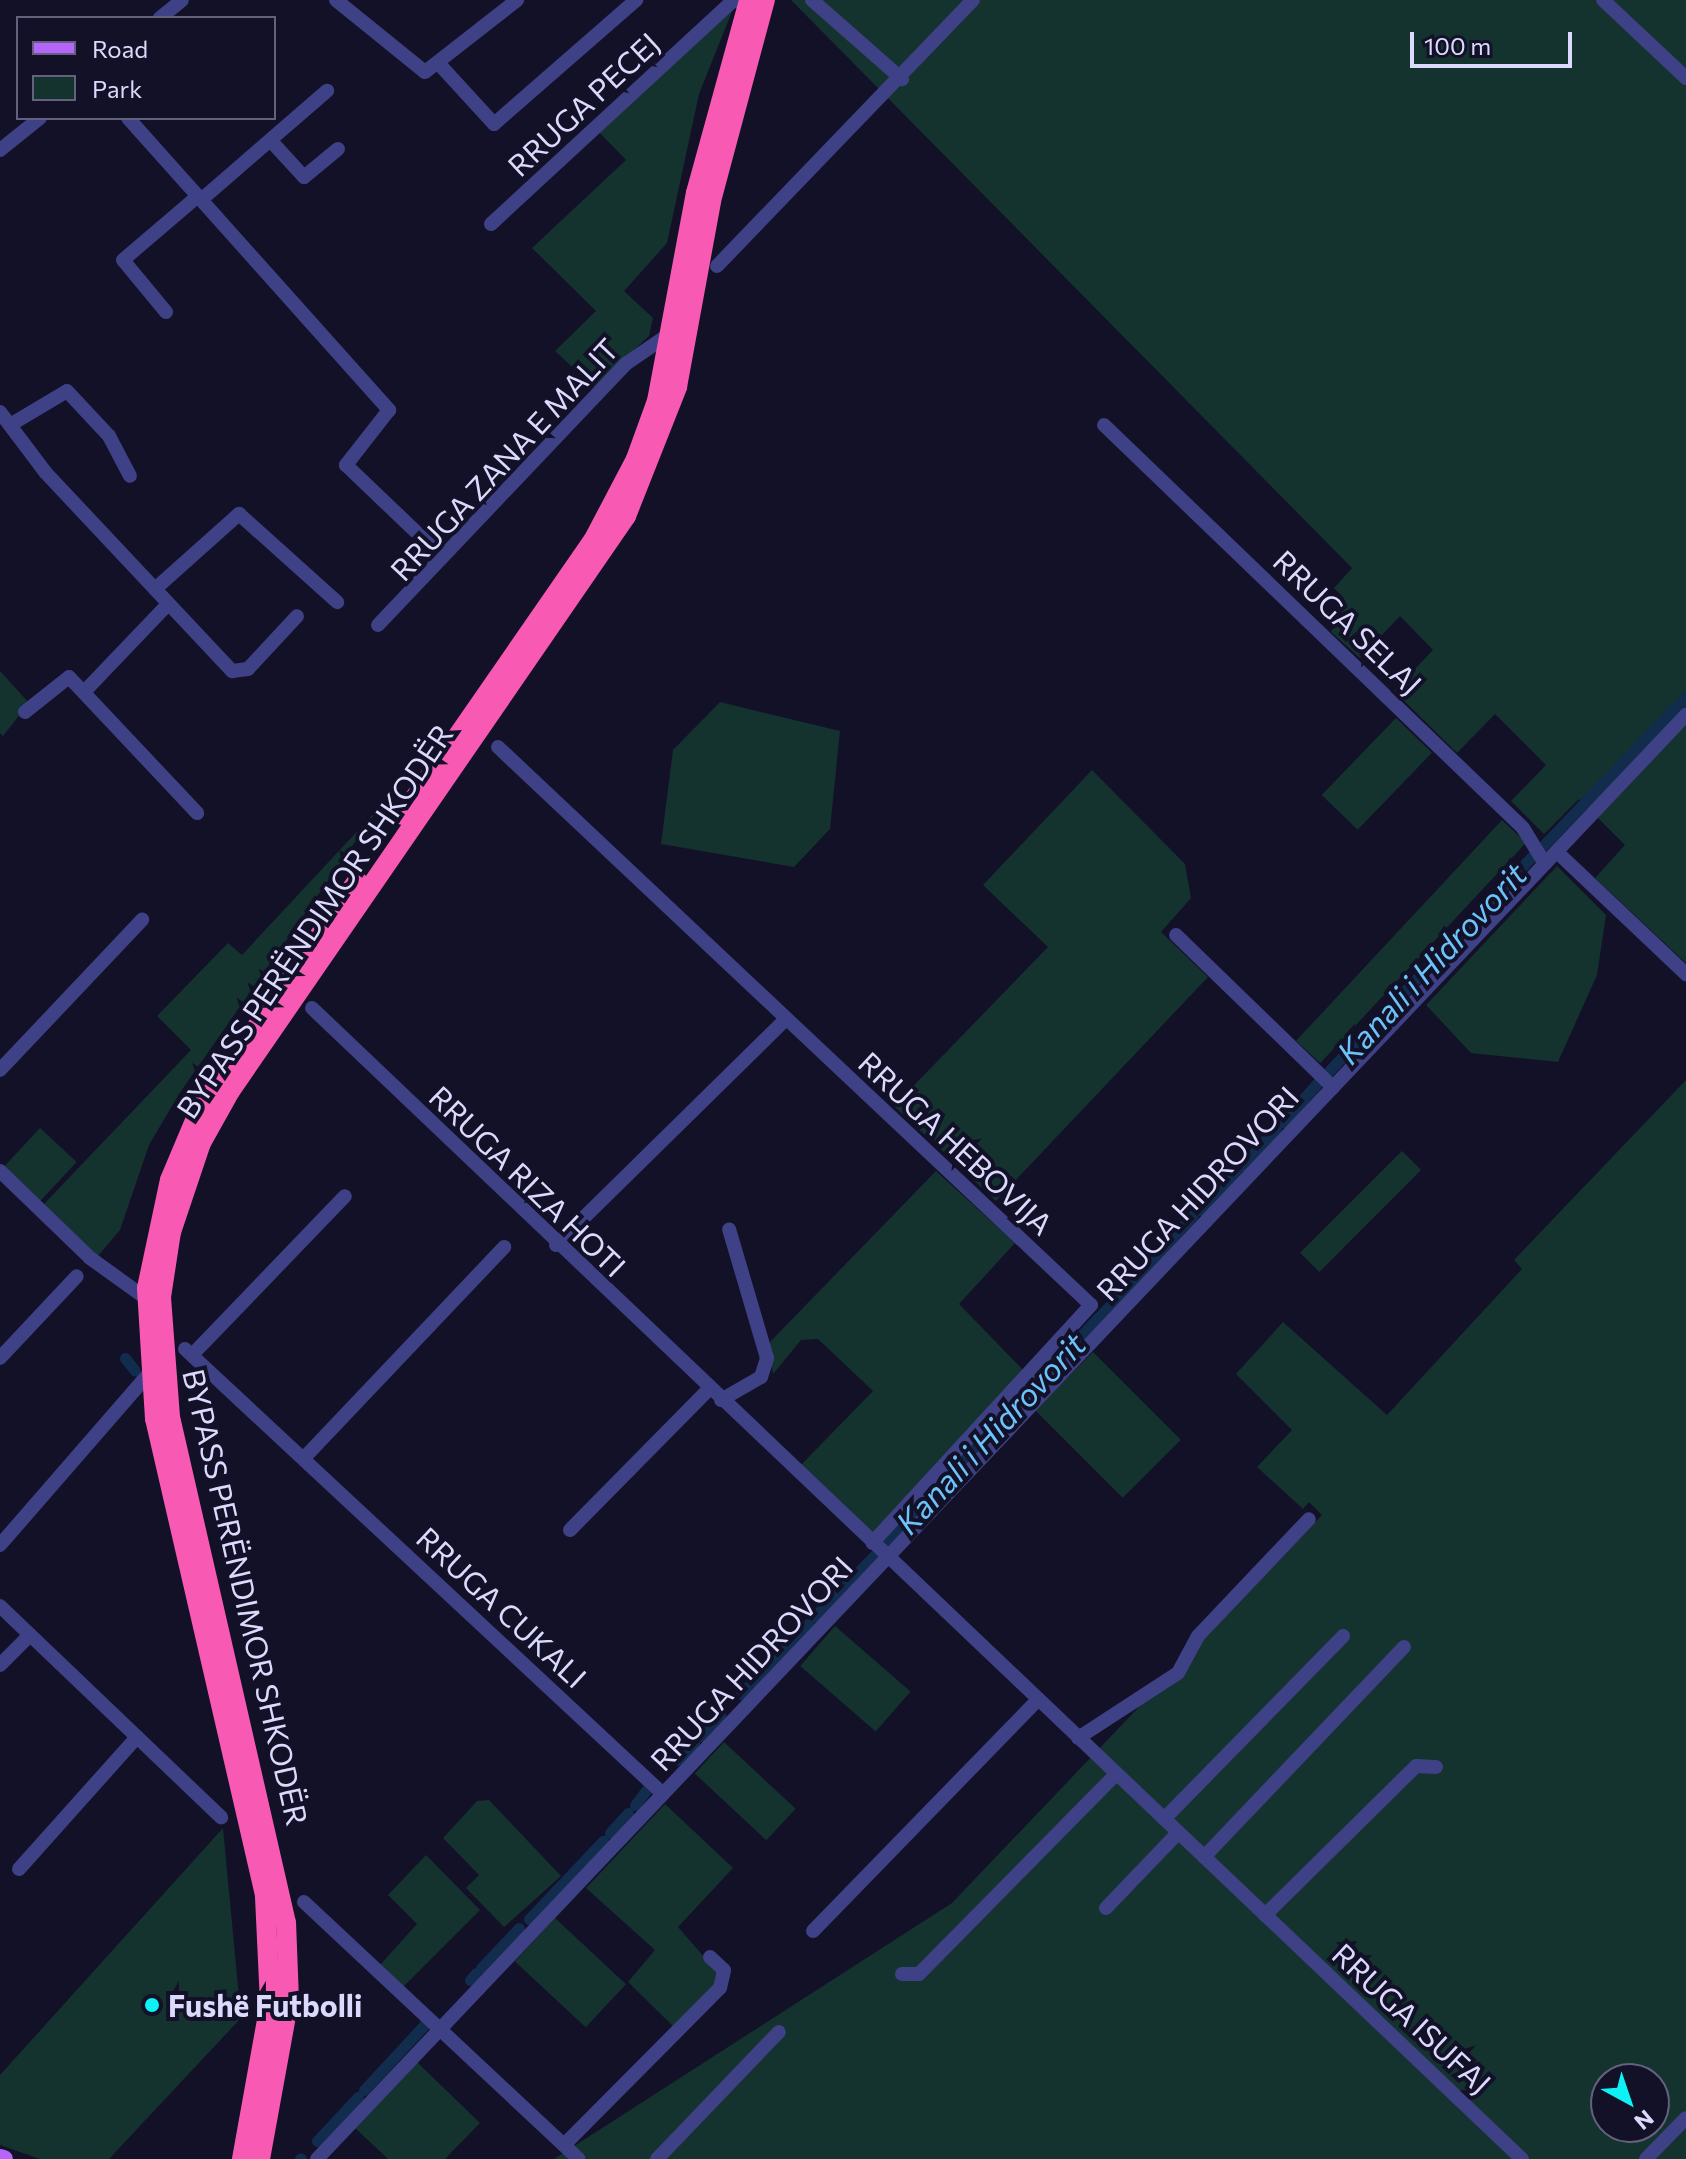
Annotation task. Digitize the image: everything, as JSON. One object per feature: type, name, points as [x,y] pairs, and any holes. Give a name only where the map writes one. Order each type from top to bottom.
[{"type":"highway","name":"BYPASS PERËNDIMOR SHKODËR","points":[[242,2159],[270,2003],[262,1875],[148,1375],[147,1299],[170,1180],[199,1111],[593,541],[636,459],[671,333],[696,193],[755,1]]},
{"type":"highway","name":"BYPASS PERËNDIMOR SHKODËR","points":[[260,2159],[287,2015],[286,1923],[170,1417],[161,1331],[171,1232],[201,1143],[230,1091],[626,516],[677,387],[711,201],[755,1]]},
{"type":"street","points":[[162,16],[182,0]]},
{"type":"street","points":[[336,0],[383,32],[417,70],[440,65],[517,0]]},
{"type":"street","points":[[440,65],[494,124],[636,0]]},
{"type":"street","points":[[812,0],[902,79]]},
{"type":"street","points":[[717,266],[902,79],[973,0]]},
{"type":"street","points":[[1603,0],[1686,78]]},
{"type":"street","name":"RRUGA PECEJ","points":[[491,224],[733,1],[755,1]]},
{"type":"street","points":[[166,312],[123,260],[271,141],[327,91]]},
{"type":"street","points":[[2,147],[37,120]]},
{"type":"street","points":[[130,120],[389,410],[346,465],[434,549]]},
{"type":"street","points":[[271,141],[304,177],[338,149]]},
{"type":"street","name":"RRUGA ZANA E MALIT","points":[[378,625],[627,363],[671,333]]},
{"type":"street","points":[[10,425],[67,391],[109,436],[130,476]]},
{"type":"street","points":[[0,412],[167,605],[241,674],[297,616]]},
{"type":"street","name":"RRUGA SELAJ","points":[[1104,425],[1523,828],[1545,864]]},
{"type":"street","points":[[155,589],[239,514],[337,602]]},
{"type":"street","points":[[84,692],[167,605]]},
{"type":"street","points":[[25,712],[63,679],[84,692],[197,813]]},
{"type":"street","name":"RRUGA HIDROVORI","points":[[317,2159],[1686,715]]},
{"type":"street","name":"RRUGA HEBOVIJA","points":[[498,747],[1091,1305],[872,1543]]},
{"type":"street","points":[[1557,852],[1686,974]]},
{"type":"street","points":[[0,1070],[142,920]]},
{"type":"street","points":[[1176,935],[1333,1087]]},
{"type":"street","name":"RRUGA RIZA HOTI","points":[[312,1008],[556,1245],[888,1557]]},
{"type":"street","points":[[556,1245],[786,1019]]},
{"type":"street","points":[[0,1171],[90,1258],[147,1299]]},
{"type":"street","name":"RRUGA CUKALI","points":[[345,1196],[189,1352],[663,1794]]},
{"type":"street","points":[[721,1400],[761,1377],[767,1358],[729,1229]]},
{"type":"street","points":[[304,1458],[504,1247]]},
{"type":"street","points":[[0,1358],[77,1276]]},
{"type":"street","points":[[0,1545],[148,1375]]},
{"type":"street","points":[[570,1530],[709,1389]]},
{"type":"street","points":[[1078,1738],[1178,1673],[1198,1636],[1309,1519]]},
{"type":"street","name":"RRUGA ISUFAJ","points":[[888,1557],[1522,2159]]},
{"type":"street","points":[[0,1606],[221,1817]]},
{"type":"street","points":[[0,1665],[30,1635]]},
{"type":"street","points":[[1164,1819],[1343,1636]]},
{"type":"street","points":[[1204,1857],[1404,1647]]},
{"type":"street","points":[[813,1931],[1038,1700]]},
{"type":"street","points":[[19,1869],[137,1737]]},
{"type":"street","points":[[1265,1915],[1416,1766],[1436,1767]]},
{"type":"street","points":[[902,1974],[919,1974],[1116,1774]]},
{"type":"street","points":[[1106,1908],[1178,1833]]},
{"type":"street","points":[[304,1902],[579,2159]]},
{"type":"street","points":[[564,2145],[720,1988],[724,1970],[710,1957]]},
{"type":"street","points":[[657,2159],[779,2032]]},
{"type":"street","points":[[1646,2159],[1686,2118]]},
{"type":"green space","points":[[791,0],[1686,0],[1686,963],[1595,878],[1625,845],[1579,799],[1544,834],[1511,801],[1546,765],[1495,714],[1457,753],[1394,691],[1433,650],[1400,616],[1360,658],[1331,632],[1344,598],[1334,588],[1352,568]]},
{"type":"green space","points":[[733,9],[699,94],[667,243],[624,291],[653,318],[649,336],[594,387],[555,351],[596,311],[532,248],[626,160],[596,129]]},
{"type":"green space","points":[[0,671],[29,703],[3,736],[0,733]]},
{"type":"green space","points":[[720,702],[840,731],[830,829],[794,867],[661,844],[673,750]]},
{"type":"green space","points":[[1396,718],[1432,753],[1358,830],[1322,795]]},
{"type":"green space","points":[[1092,770],[1185,864],[1191,898],[1161,932],[1208,977],[996,1201],[894,1106],[1048,947],[983,885]]},
{"type":"green space","points":[[378,809],[179,1094],[149,1145],[120,1230],[97,1257],[43,1205],[191,1050],[157,1016],[228,943],[242,955]]},
{"type":"green space","points":[[1502,820],[1526,843],[1320,1063],[1296,1041]]},
{"type":"green space","points":[[1557,866],[1606,915],[1597,975],[1558,1062],[1471,1053],[1426,1005]]},
{"type":"green space","points":[[1686,1080],[1686,2159],[554,2159],[952,1903],[1322,1515],[1309,1502],[1303,1509],[1257,1467],[1292,1430],[1236,1374],[1283,1322],[1387,1415],[1522,1269],[1514,1260]]},
{"type":"green space","points":[[40,1128],[77,1162],[40,1202],[3,1167]]},
{"type":"green space","points":[[1402,1151],[1421,1170],[1319,1272],[1300,1253]]},
{"type":"green space","points":[[936,1171],[1015,1243],[959,1304],[1027,1374],[871,1537],[798,1468],[873,1391],[818,1339],[801,1340],[773,1374],[768,1344]]},
{"type":"green space","points":[[1093,1352],[1181,1440],[1123,1498],[1035,1410]]},
{"type":"green space","points":[[835,1626],[910,1692],[876,1732],[800,1666]]},
{"type":"green space","points":[[724,1742],[796,1809],[766,1840],[695,1773]]},
{"type":"green space","points":[[489,1800],[561,1876],[504,1927],[466,1888],[479,1875],[443,1838],[477,1801]]},
{"type":"green space","points":[[665,1804],[733,1868],[678,1927],[718,1973],[718,1983],[676,2029],[628,1982],[655,1950],[586,1888]]},
{"type":"green space","name":"Fushë Futbolli","points":[[223,1828],[241,2018],[109,2159],[40,2159],[0,2145],[0,2075]]},
{"type":"green space","points":[[426,1855],[480,1910],[402,1988],[380,1965],[417,1924],[388,1895]]},
{"type":"green space","points":[[555,1918],[626,1984],[586,2027],[515,1961]]},
{"type":"green space","points":[[417,2062],[480,2123],[445,2159],[388,2159],[355,2128]]},
{"type":"waterway","name":"Kanali i Hidrovorit","points":[[1540,849],[1686,696]]},
{"type":"waterway","name":"Kanali i Hidrovorit","points":[[1329,1071],[1532,856]]},
{"type":"waterway","name":"Kanali i Hidrovorit","points":[[1283,1122],[1320,1080]]},
{"type":"waterway","name":"Kanali i Hidrovorit","points":[[1242,1166],[1276,1128]]},
{"type":"waterway","name":"Kanali i Hidrovorit","points":[[1200,1210],[1236,1173]]},
{"type":"waterway","name":"Kanali i Hidrovorit","points":[[1102,1314],[1193,1215]]},
{"type":"waterway","name":"Kanali i Hidrovorit","points":[[881,1548],[1099,1317]]},
{"type":"waterway","points":[[125,1358],[135,1371]]},
{"type":"waterway","name":"Kanali i Hidrovorit","points":[[814,1617],[875,1555]]},
{"type":"waterway","name":"Kanali i Hidrovorit","points":[[741,1694],[808,1624]]},
{"type":"waterway","name":"Kanali i Hidrovorit","points":[[701,1736],[720,1716]]},
{"type":"waterway","name":"Kanali i Hidrovorit","points":[[677,1760],[694,1743]]},
{"type":"waterway","name":"Kanali i Hidrovorit","points":[[635,1805],[648,1788]]},
{"type":"waterway","name":"Kanali i Hidrovorit","points":[[610,1833],[628,1813]]},
{"type":"waterway","name":"Kanali i Hidrovorit","points":[[529,1919],[603,1841]]},
{"type":"waterway","name":"Kanali i Hidrovorit","points":[[481,1968],[519,1928]]},
{"type":"waterway","name":"Kanali i Hidrovorit","points":[[470,1980],[476,1973]]},
{"type":"waterway","name":"Kanali i Hidrovorit","points":[[364,2090],[428,2021]]},
{"type":"waterway","name":"Kanali i Hidrovorit","points":[[317,2141],[358,2097]]},
{"type":"place","name":"Fushë Futbolli","points":[[152,2005]]}]
